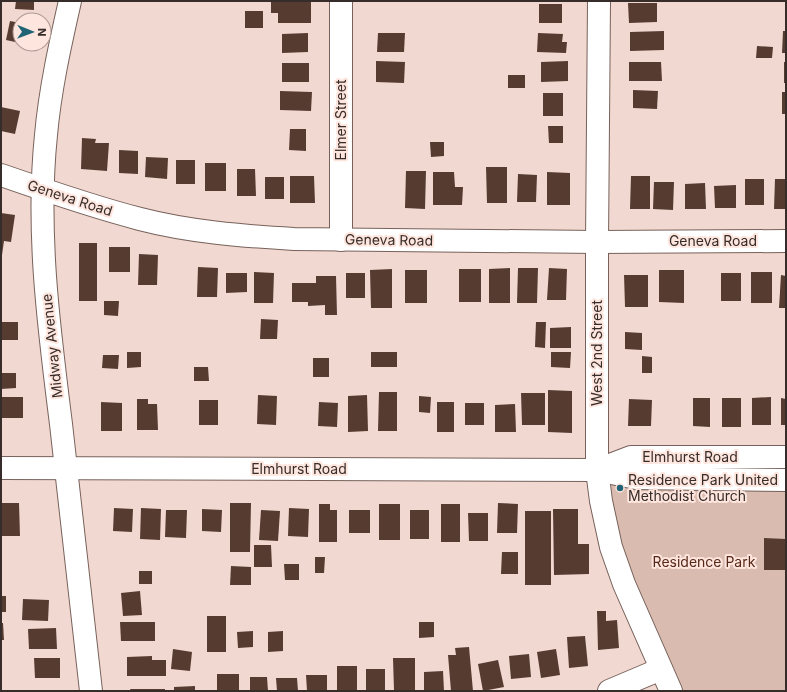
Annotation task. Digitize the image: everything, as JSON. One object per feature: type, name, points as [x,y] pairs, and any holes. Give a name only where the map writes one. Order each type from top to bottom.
[{"type":"street","name":"Midway Avenue","points":[[70,1],[58,56],[46,135],[43,190],[43,233],[47,299],[91,691]]},
{"type":"street","name":"Elmer Street","points":[[341,1],[341,240]]},
{"type":"street","name":"West 2nd Street","points":[[599,1],[597,470],[601,501],[611,546],[624,584],[671,691]]},
{"type":"street","name":"Geneva Road","points":[[1,175],[75,201],[141,219],[179,227],[255,237],[341,240],[597,242],[786,241]]},
{"type":"street","name":"Elmhurst Road","points":[[597,470],[631,457],[786,457]]},
{"type":"street","name":"Elmhurst Road","points":[[1,468],[597,470],[636,478],[786,480]]},
{"type":"street","points":[[609,691],[661,669]]},
{"type":"green space","name":"Residence Park","points":[[597,470],[786,480],[786,691],[671,691],[661,669]]},
{"type":"building","points":[[16,1],[34,1],[34,10],[15,9]]},
{"type":"building","points":[[271,1],[311,1],[311,23],[278,23],[278,13],[271,13]]},
{"type":"building","points":[[628,3],[657,3],[657,22],[629,23]]},
{"type":"building","points":[[539,4],[562,4],[562,23],[539,23]]},
{"type":"building","points":[[245,11],[263,11],[263,28],[245,28]]},
{"type":"building","points":[[10,21],[12,21],[12,41],[6,40]]},
{"type":"building","points":[[664,31],[664,50],[630,51],[630,32]]},
{"type":"building","points":[[783,31],[786,31],[786,53],[782,53]]},
{"type":"building","points":[[308,33],[308,52],[282,53],[282,34]]},
{"type":"building","points":[[378,33],[405,33],[404,52],[377,52]]},
{"type":"building","points":[[538,33],[563,34],[562,42],[567,42],[566,53],[537,52]]},
{"type":"building","points":[[757,46],[773,47],[772,58],[756,58]]},
{"type":"building","points":[[376,61],[405,62],[404,83],[376,82]]},
{"type":"building","points":[[568,61],[568,81],[541,82],[541,62]]},
{"type":"building","points":[[629,62],[661,62],[662,81],[629,81]]},
{"type":"building","points":[[784,62],[786,62],[786,83],[784,83]]},
{"type":"building","points":[[282,63],[309,63],[309,82],[282,82]]},
{"type":"building","points":[[508,75],[525,75],[525,88],[508,88]]},
{"type":"building","points":[[633,90],[658,91],[657,109],[633,108]]},
{"type":"building","points":[[280,91],[312,92],[311,111],[280,110]]},
{"type":"building","points":[[782,92],[786,92],[786,114],[782,114]]},
{"type":"building","points":[[543,93],[563,93],[563,116],[543,116]]},
{"type":"building","points":[[1,107],[20,111],[15,134],[1,131]]},
{"type":"building","points":[[548,126],[563,126],[563,143],[549,143]]},
{"type":"building","points":[[290,129],[306,129],[306,151],[289,150]]},
{"type":"building","points":[[82,138],[96,139],[95,143],[109,143],[107,171],[81,169]]},
{"type":"building","points":[[430,142],[444,142],[444,156],[431,157]]},
{"type":"building","points":[[119,150],[138,151],[138,174],[119,173]]},
{"type":"building","points":[[146,157],[168,158],[167,179],[145,177]]},
{"type":"building","points":[[176,160],[195,160],[195,184],[176,184]]},
{"type":"building","points":[[205,163],[226,163],[226,191],[205,191]]},
{"type":"building","points":[[486,167],[507,167],[507,203],[487,203]]},
{"type":"building","points":[[237,169],[255,169],[256,196],[237,196]]},
{"type":"building","points":[[406,171],[426,171],[425,209],[405,208]]},
{"type":"building","points":[[433,172],[454,172],[455,187],[463,187],[462,205],[433,205]]},
{"type":"building","points":[[547,172],[570,173],[570,205],[547,205]]},
{"type":"building","points":[[518,174],[537,175],[536,202],[517,202]]},
{"type":"building","points":[[290,176],[314,176],[315,203],[290,203]]},
{"type":"building","points":[[631,176],[650,176],[650,209],[630,209]]},
{"type":"building","points":[[265,177],[284,177],[284,199],[265,199]]},
{"type":"building","points":[[745,179],[764,179],[764,205],[745,205]]},
{"type":"building","points":[[775,179],[786,179],[786,209],[774,209]]},
{"type":"building","points":[[654,182],[674,182],[673,210],[653,209]]},
{"type":"building","points":[[705,183],[706,209],[685,209],[685,184]]},
{"type":"building","points":[[736,185],[736,208],[715,208],[714,186]]},
{"type":"building","points":[[1,213],[15,215],[11,242],[4,241],[2,255]]},
{"type":"building","points":[[79,243],[97,243],[97,301],[79,301]]},
{"type":"building","points":[[109,247],[130,247],[130,272],[109,272]]},
{"type":"building","points":[[139,254],[158,255],[157,285],[138,285]]},
{"type":"building","points":[[198,267],[218,268],[217,297],[197,297]]},
{"type":"building","points":[[510,268],[510,303],[489,303],[489,269]]},
{"type":"building","points":[[518,268],[538,268],[537,303],[517,303]]},
{"type":"building","points":[[549,268],[567,269],[566,300],[547,300]]},
{"type":"building","points":[[392,269],[392,308],[371,308],[370,270]]},
{"type":"building","points":[[459,269],[481,269],[481,302],[459,302]]},
{"type":"building","points":[[405,270],[427,270],[427,303],[405,303]]},
{"type":"building","points":[[659,270],[684,270],[684,303],[659,302]]},
{"type":"building","points":[[254,272],[274,273],[273,303],[254,303]]},
{"type":"building","points":[[751,272],[772,272],[772,303],[751,303]]},
{"type":"building","points":[[226,273],[247,273],[247,292],[226,293]]},
{"type":"building","points":[[346,273],[365,273],[365,298],[346,298]]},
{"type":"building","points":[[721,273],[741,273],[741,301],[721,301]]},
{"type":"building","points":[[624,275],[648,275],[648,307],[625,307]]},
{"type":"building","points":[[781,275],[786,276],[786,308],[779,308]]},
{"type":"building","points":[[316,276],[336,276],[337,315],[325,315],[325,305],[308,306],[308,302],[292,302],[292,283],[316,283]]},
{"type":"building","points":[[104,301],[119,301],[118,316],[104,315]]},
{"type":"building","points":[[261,319],[278,320],[277,339],[260,339]]},
{"type":"building","points":[[1,322],[18,322],[18,340],[1,340]]},
{"type":"building","points":[[536,322],[546,322],[545,348],[535,347]]},
{"type":"building","points":[[571,327],[571,348],[550,348],[550,328]]},
{"type":"building","points":[[625,332],[642,333],[642,350],[625,349]]},
{"type":"building","points":[[127,352],[141,352],[141,367],[127,368]]},
{"type":"building","points":[[371,352],[397,352],[397,367],[371,367]]},
{"type":"building","points":[[551,352],[571,352],[570,368],[551,367]]},
{"type":"building","points":[[103,355],[119,355],[118,369],[102,368]]},
{"type":"building","points":[[642,356],[652,357],[652,373],[642,373]]},
{"type":"building","points":[[313,358],[329,358],[329,377],[313,377]]},
{"type":"building","points":[[194,367],[208,367],[209,381],[194,381]]},
{"type":"building","points":[[1,373],[16,373],[16,388],[1,389]]},
{"type":"building","points":[[548,390],[572,391],[572,433],[548,432]]},
{"type":"building","points":[[379,392],[397,392],[397,431],[378,431]]},
{"type":"building","points":[[521,393],[545,393],[545,425],[522,425]]},
{"type":"building","points":[[258,395],[277,396],[276,425],[257,424]]},
{"type":"building","points":[[367,395],[368,431],[348,432],[348,396]]},
{"type":"building","points":[[419,396],[431,397],[430,413],[419,412]]},
{"type":"building","points":[[1,397],[23,397],[23,418],[1,418]]},
{"type":"building","points":[[771,397],[771,425],[752,425],[752,398]]},
{"type":"building","points":[[693,398],[710,398],[710,427],[693,426]]},
{"type":"building","points":[[722,398],[741,398],[741,427],[722,427]]},
{"type":"building","points":[[781,398],[786,399],[786,425],[781,425]]},
{"type":"building","points":[[137,399],[148,399],[148,404],[157,404],[158,430],[137,430]]},
{"type":"building","points":[[629,399],[652,400],[651,426],[628,426]]},
{"type":"building","points":[[199,400],[218,400],[218,425],[199,425]]},
{"type":"building","points":[[101,402],[122,403],[122,431],[101,431]]},
{"type":"building","points":[[319,402],[338,403],[337,427],[318,426]]},
{"type":"building","points":[[437,402],[454,402],[454,432],[437,432]]},
{"type":"building","points":[[465,403],[484,403],[484,425],[465,425]]},
{"type":"building","points":[[515,404],[516,432],[495,432],[495,405]]},
{"type":"building","points":[[1,503],[19,503],[20,536],[1,536]]},
{"type":"building","points":[[230,503],[251,503],[250,552],[230,552]]},
{"type":"building","points":[[498,503],[518,504],[517,533],[497,533]]},
{"type":"building","points":[[319,504],[330,504],[330,510],[337,510],[337,542],[319,542]]},
{"type":"building","points":[[379,504],[400,504],[400,540],[379,540]]},
{"type":"building","points":[[441,504],[460,504],[460,542],[441,542]]},
{"type":"building","points":[[114,508],[133,509],[132,532],[113,531]]},
{"type":"building","points":[[141,508],[161,509],[160,540],[140,539]]},
{"type":"building","points":[[289,508],[309,509],[308,537],[288,536]]},
{"type":"building","points":[[202,509],[222,510],[221,532],[202,531]]},
{"type":"building","points":[[553,509],[578,509],[578,544],[589,544],[589,574],[554,575]]},
{"type":"building","points":[[166,510],[187,510],[186,538],[165,537]]},
{"type":"building","points":[[261,510],[280,511],[278,541],[259,540]]},
{"type":"building","points":[[349,510],[370,510],[370,533],[349,533]]},
{"type":"building","points":[[410,510],[429,510],[429,539],[410,539]]},
{"type":"building","points":[[525,511],[551,511],[551,585],[525,585]]},
{"type":"building","points":[[468,513],[488,513],[488,541],[469,541]]},
{"type":"building","points":[[764,538],[786,539],[786,570],[764,570]]},
{"type":"building","points":[[254,545],[271,545],[272,567],[254,567]]},
{"type":"building","points":[[502,552],[518,552],[518,574],[501,574]]},
{"type":"building","points":[[315,557],[325,557],[324,573],[315,573]]},
{"type":"building","points":[[284,564],[299,564],[299,580],[285,580]]},
{"type":"building","points":[[231,566],[251,567],[251,585],[230,585]]},
{"type":"building","points":[[139,571],[152,571],[152,584],[139,584]]},
{"type":"building","points":[[140,591],[142,615],[123,616],[121,593]]},
{"type":"building","points":[[1,596],[6,596],[6,612],[1,612]]},
{"type":"building","points":[[23,599],[49,600],[48,621],[22,620]]},
{"type":"building","points":[[597,611],[606,611],[606,621],[617,620],[619,648],[598,650]]},
{"type":"building","points":[[207,616],[226,616],[226,652],[207,652]]},
{"type":"building","points":[[120,622],[155,622],[155,641],[121,641]]},
{"type":"building","points":[[419,622],[434,622],[434,637],[419,638]]},
{"type":"building","points":[[1,623],[3,623],[4,640],[1,640]]},
{"type":"building","points":[[56,628],[57,649],[29,649],[28,629]]},
{"type":"building","points":[[253,631],[253,647],[238,648],[237,632]]},
{"type":"building","points":[[283,631],[283,651],[268,652],[268,632]]},
{"type":"building","points":[[585,636],[588,666],[569,668],[567,637]]},
{"type":"building","points":[[469,647],[473,691],[451,691],[448,655],[456,655],[455,648]]},
{"type":"building","points":[[173,649],[192,652],[190,671],[171,669]]},
{"type":"building","points":[[556,649],[560,675],[541,678],[537,652]]},
{"type":"building","points":[[529,654],[531,677],[511,679],[509,656]]},
{"type":"building","points":[[152,656],[152,660],[166,660],[166,676],[127,676],[127,657]]},
{"type":"building","points":[[34,658],[60,658],[60,678],[35,678]]},
{"type":"building","points":[[393,658],[415,658],[415,691],[394,691]]},
{"type":"building","points":[[498,660],[504,687],[483,691],[478,664]]},
{"type":"building","points":[[337,666],[357,666],[357,691],[337,691]]},
{"type":"building","points":[[366,669],[385,669],[385,691],[366,691]]},
{"type":"building","points":[[443,671],[444,691],[424,691],[424,672]]},
{"type":"building","points":[[217,674],[239,674],[239,691],[217,691]]},
{"type":"building","points":[[306,675],[327,675],[327,691],[307,691]]},
{"type":"building","points":[[250,677],[267,677],[268,691],[250,691]]},
{"type":"building","points":[[276,678],[297,678],[298,691],[277,691]]},
{"type":"building","points":[[195,686],[195,691],[174,691],[174,687]]},
{"type":"building","points":[[130,689],[165,689],[165,691],[131,691]]},
{"type":"place","name":"Residence Park United Methodist Church","points":[[620,488]]}]
